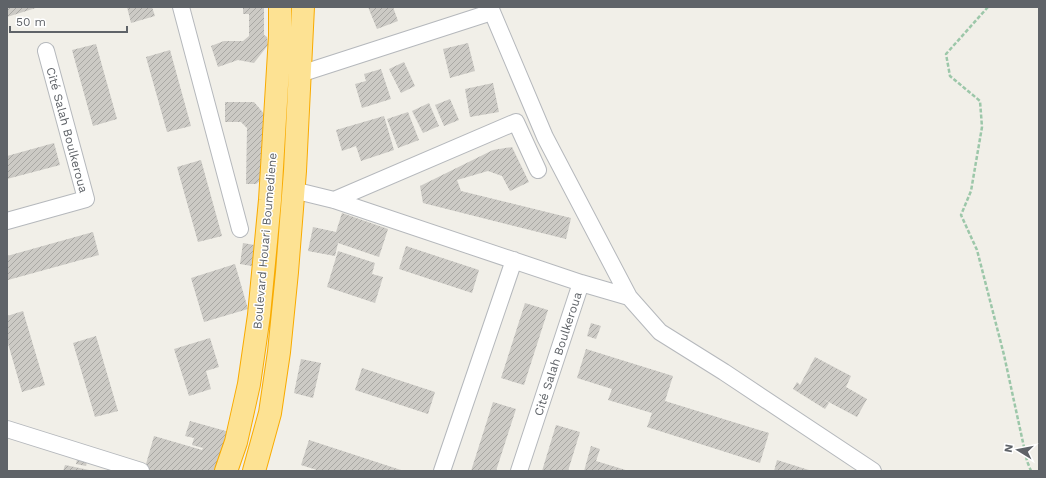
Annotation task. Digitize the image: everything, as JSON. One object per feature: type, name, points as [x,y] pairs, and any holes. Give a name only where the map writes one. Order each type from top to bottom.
[{"type":"highway","name":"Boulevard Houari Boumediene","points":[[226,471],[236,442],[249,384],[259,315],[270,200],[280,36],[280,7]]},
{"type":"highway","name":"Boulevard Houari Boumediene","points":[[254,471],[270,413],[279,352],[293,190],[303,7]]},
{"type":"street","points":[[181,7],[240,229]]},
{"type":"street","points":[[300,74],[491,9],[545,136],[630,297],[660,332],[724,372],[873,471]]},
{"type":"street","name":"Cité Salah Boulkeroua","points":[[7,221],[86,199],[46,51]]},
{"type":"street","points":[[334,200],[516,122],[538,170]]},
{"type":"street","name":"Cité Salah Boulkeroua","points":[[293,190],[334,200],[582,283],[519,471]]},
{"type":"street","points":[[442,471],[514,260]]},
{"type":"street","points":[[582,283],[630,297]]},
{"type":"street","points":[[7,429],[141,471]]},
{"type":"path","points":[[988,7],[946,54],[950,76],[980,102],[982,127],[971,191],[961,215],[977,250],[1004,355],[1027,461],[1031,471]]},
{"type":"building","points":[[7,7],[39,7],[7,17]]},
{"type":"building","points":[[127,7],[152,7],[155,16],[131,23]]},
{"type":"building","points":[[243,7],[264,7],[264,35],[267,37],[268,45],[254,63],[238,60],[218,67],[211,46],[224,41],[243,41],[249,36],[249,14],[243,14]]},
{"type":"building","points":[[368,7],[393,7],[398,21],[377,29]]},
{"type":"building","points":[[468,43],[475,71],[450,78],[443,49]]},
{"type":"building","points":[[96,44],[117,119],[93,126],[72,50]]},
{"type":"building","points":[[170,50],[191,126],[167,132],[146,57]]},
{"type":"building","points":[[404,62],[415,86],[401,93],[389,69]]},
{"type":"building","points":[[381,69],[391,99],[362,108],[355,84],[366,81],[364,74]]},
{"type":"building","points":[[493,83],[499,112],[470,117],[465,89]]},
{"type":"building","points":[[450,99],[459,120],[444,126],[435,105]]},
{"type":"building","points":[[225,102],[254,102],[266,116],[265,177],[256,184],[246,184],[247,128],[241,122],[225,122]]},
{"type":"building","points":[[429,103],[439,126],[423,133],[412,111]]},
{"type":"building","points":[[408,112],[419,140],[398,148],[387,119]]},
{"type":"building","points":[[384,116],[394,150],[361,161],[356,146],[342,151],[336,130]]},
{"type":"building","points":[[54,143],[60,165],[7,179],[7,156]]},
{"type":"building","points":[[512,147],[529,182],[510,191],[502,176],[488,171],[457,180],[461,191],[571,218],[566,239],[423,203],[420,186],[493,150]]},
{"type":"building","points":[[201,160],[222,236],[198,242],[177,167]]},
{"type":"building","points":[[342,213],[388,229],[379,257],[338,243],[335,256],[308,251],[313,227],[336,232]]},
{"type":"building","points":[[93,232],[99,255],[8,280],[7,256]]},
{"type":"building","points":[[243,243],[261,246],[258,267],[240,264]]},
{"type":"building","points":[[406,246],[479,270],[472,293],[399,269]]},
{"type":"building","points":[[338,251],[375,263],[372,274],[383,277],[375,303],[327,287]]},
{"type":"building","points":[[235,264],[248,309],[204,322],[191,278]]},
{"type":"building","points":[[525,303],[548,310],[524,385],[501,378]]},
{"type":"building","points":[[23,311],[45,385],[22,392],[7,340],[7,316]]},
{"type":"building","points":[[591,323],[601,326],[596,339],[587,336]]},
{"type":"building","points":[[96,336],[118,411],[95,417],[73,343]]},
{"type":"building","points":[[210,338],[219,367],[206,371],[211,389],[189,396],[174,349]]},
{"type":"building","points":[[586,349],[673,376],[665,401],[769,433],[760,463],[647,427],[652,413],[608,400],[612,389],[577,378]]},
{"type":"building","points":[[815,357],[851,376],[846,387],[867,399],[857,417],[823,399],[829,403],[825,409],[793,389],[797,382],[800,385]]},
{"type":"building","points":[[301,359],[321,363],[313,398],[294,393]]},
{"type":"building","points":[[362,368],[435,392],[428,414],[355,390]]},
{"type":"building","points":[[493,402],[516,409],[496,471],[471,471]]},
{"type":"building","points":[[190,421],[233,433],[222,471],[144,471],[154,436],[202,450],[203,448],[192,445],[194,438],[185,436]]},
{"type":"building","points":[[556,425],[580,432],[568,471],[542,471]]},
{"type":"building","points":[[309,440],[404,471],[320,471],[301,465]]},
{"type":"building","points":[[591,446],[600,449],[596,461],[629,471],[584,471]]},
{"type":"building","points":[[79,451],[89,454],[86,466],[76,464]]},
{"type":"building","points":[[777,460],[812,471],[774,471]]},
{"type":"building","points":[[65,465],[89,470],[89,471],[63,471]]}]
